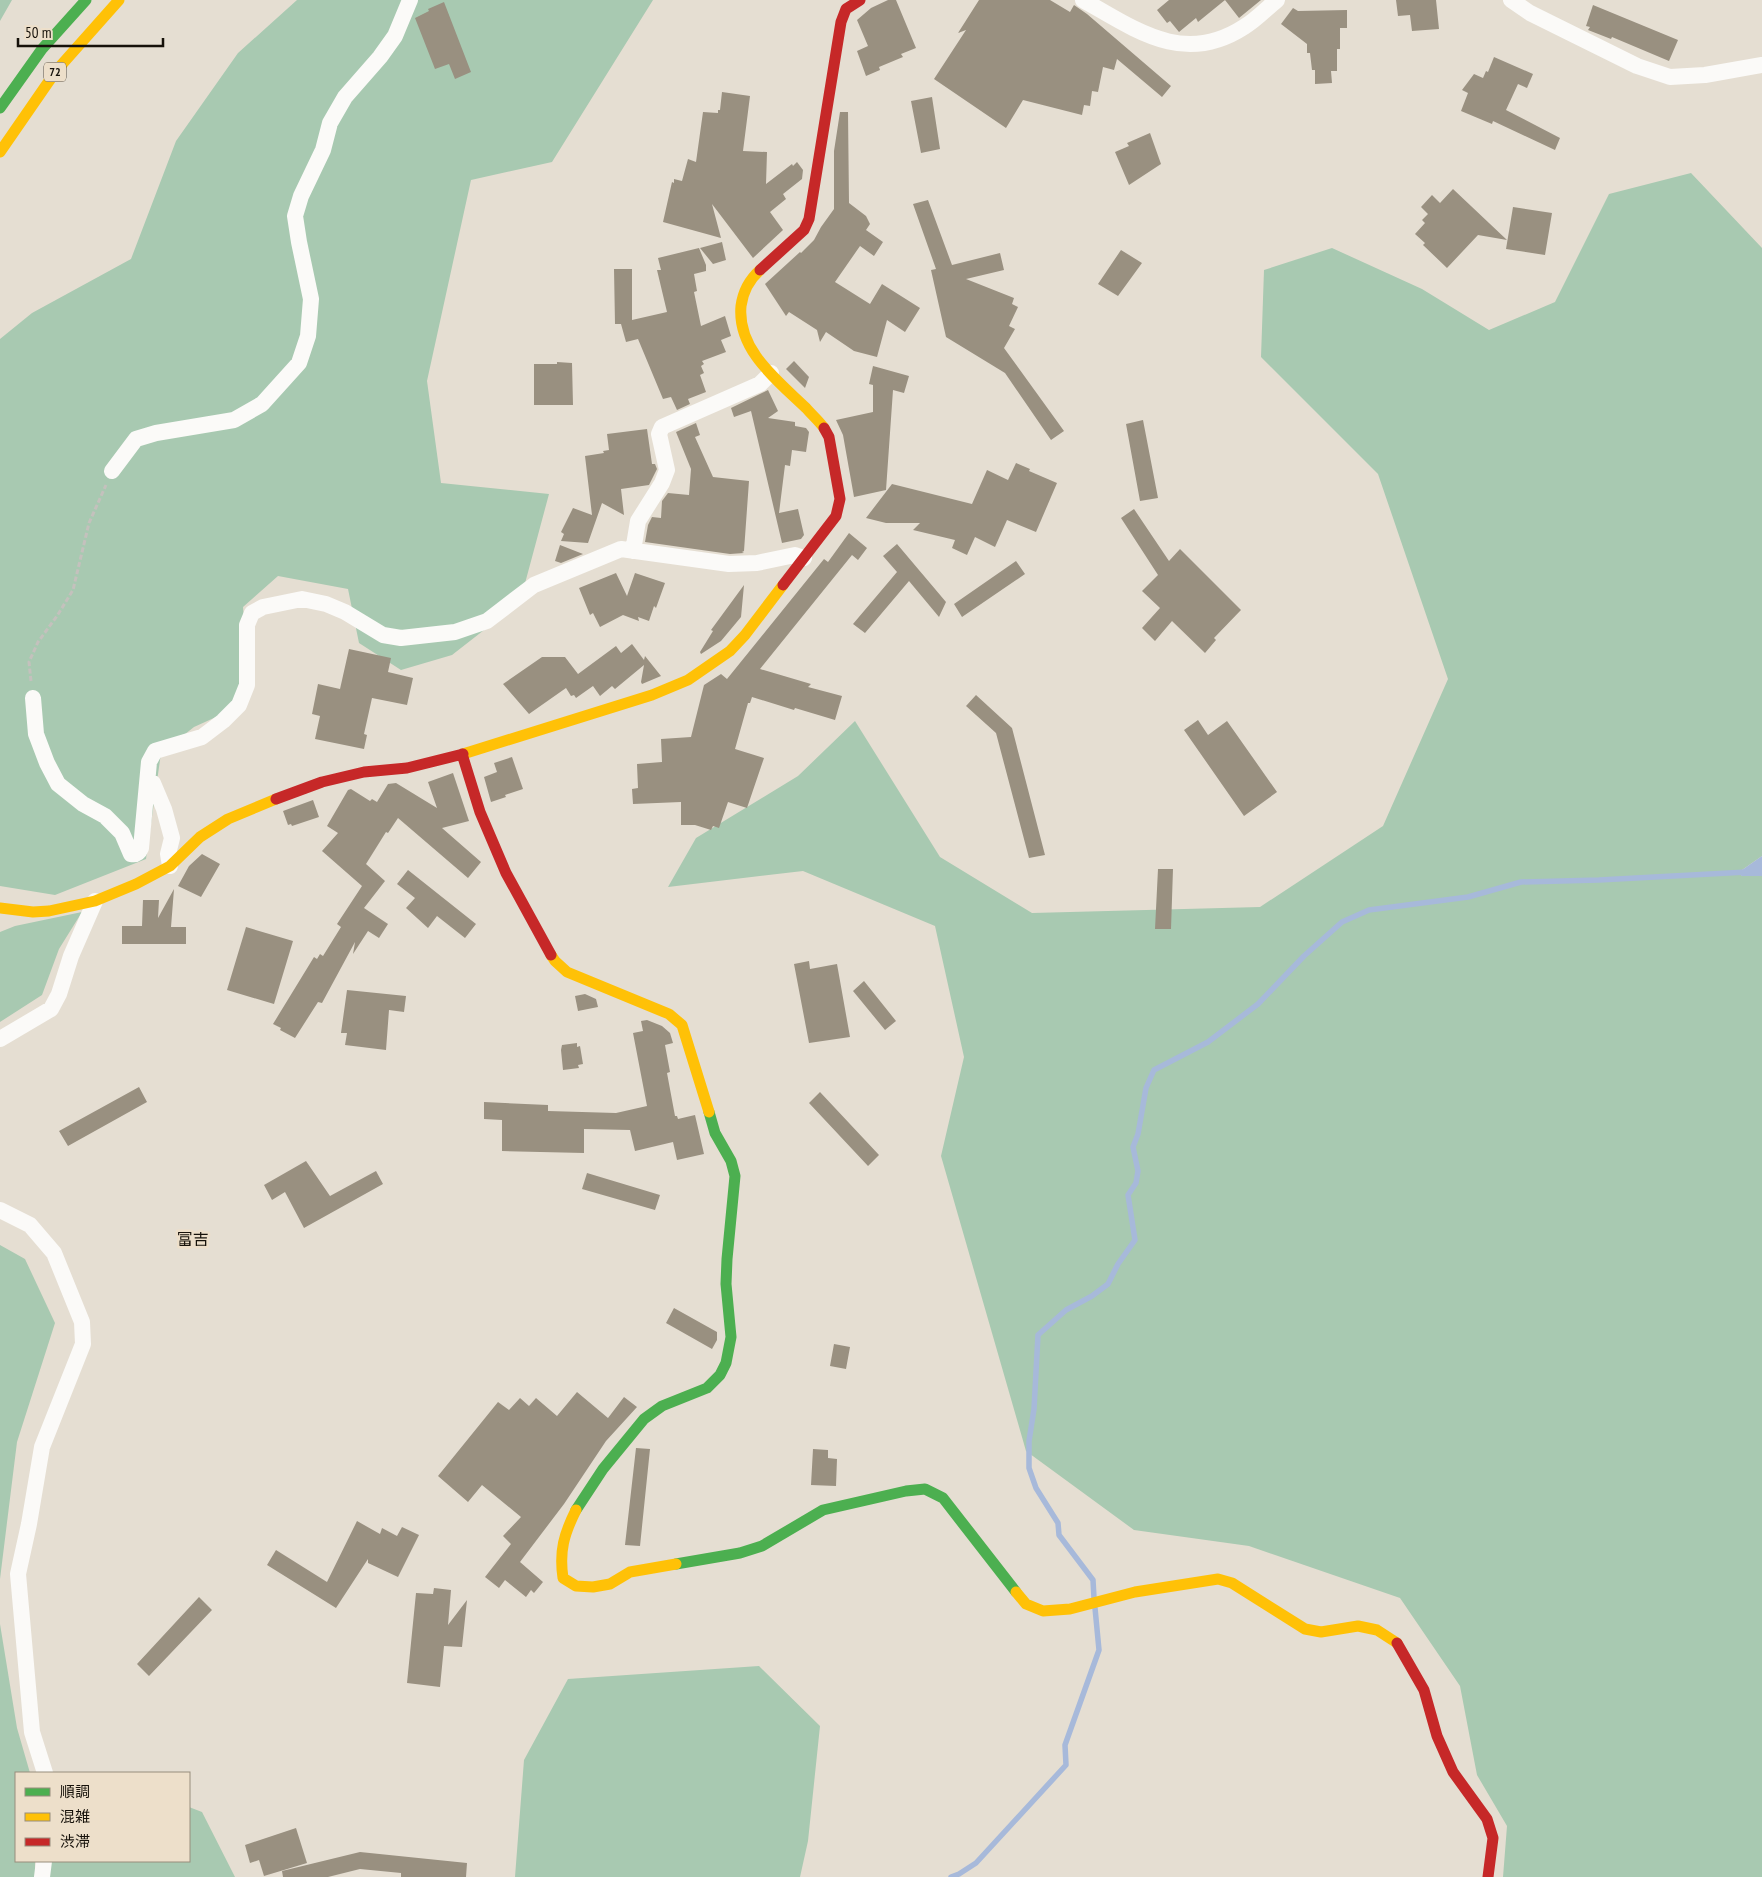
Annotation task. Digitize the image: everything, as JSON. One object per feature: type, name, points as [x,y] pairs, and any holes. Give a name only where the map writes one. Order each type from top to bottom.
[{"type":"street","name":"72","points":[[0,108],[42,49],[86,0]]},
{"type":"street","name":"72","points":[[0,152],[56,70],[119,0]]},
{"type":"street","points":[[112,471],[136,439],[156,433],[234,420],[262,404],[298,364],[308,336],[311,299],[299,242],[296,216],[301,196],[323,150],[330,123],[345,97],[380,57],[395,36],[410,0]]},
{"type":"street","points":[[0,908],[33,912],[50,911],[95,900],[136,884],[170,866],[200,837],[228,819],[258,806],[322,782],[364,772],[407,768],[462,754],[652,695],[688,680],[730,652],[836,516],[840,499],[829,437],[822,425],[758,360],[746,341],[740,320],[742,302],[750,279],[804,230],[809,219],[841,22],[846,9],[860,0]]},
{"type":"street","points":[[1084,0],[1157,40],[1178,45],[1200,45],[1222,38],[1244,27],[1277,0]]},
{"type":"street","points":[[1511,0],[1530,12],[1637,66],[1670,76],[1704,75],[1762,65]]},
{"type":"street","points":[[634,551],[638,521],[662,483],[667,470],[659,434],[662,427],[760,384],[771,373]]},
{"type":"street","points":[[33,698],[36,734],[47,763],[58,784],[83,804],[105,816],[122,832],[131,854],[140,852],[141,848],[149,762],[155,751],[202,736],[223,721],[239,704],[247,685],[247,625],[252,613],[263,607],[302,599],[326,604],[345,612],[383,635],[401,638],[455,632],[487,621],[534,585],[621,549],[729,564],[757,563],[795,555],[804,558]]},
{"type":"street","points":[[462,754],[480,812],[506,873],[556,961],[567,972],[669,1014],[682,1025],[714,1132],[731,1161],[735,1176],[726,1272],[731,1317],[731,1342],[720,1376],[707,1388],[654,1410],[636,1426],[619,1446],[579,1506],[564,1536],[562,1568],[564,1578],[576,1586],[593,1587],[610,1584],[630,1572],[740,1553],[762,1546],[823,1510],[906,1491],[925,1489],[943,1498],[1026,1604],[1043,1611],[1070,1609],[1134,1592],[1218,1579],[1232,1583],[1290,1621],[1306,1628],[1321,1632],[1358,1626],[1377,1630],[1398,1644],[1424,1690],[1437,1736],[1453,1772],[1487,1819],[1493,1838],[1488,1877]]},
{"type":"street","points":[[148,778],[164,809],[172,838],[168,854],[170,866]]},
{"type":"street","points":[[0,1039],[50,1008],[59,994],[71,956],[95,900]]},
{"type":"street","points":[[0,1210],[30,1225],[54,1253],[82,1322],[83,1344],[42,1447],[29,1524],[18,1574],[32,1732],[45,1772]]},
{"type":"street","points":[[42,1877],[44,1862]]},
{"type":"path","points":[[33,698],[30,662],[38,642],[73,590],[89,523],[112,471]]},
{"type":"green space","points":[[0,0],[12,0],[0,21]]},
{"type":"green space","points":[[297,0],[653,0],[552,162],[471,180],[427,381],[441,483],[549,494],[520,602],[452,655],[401,670],[359,643],[348,589],[278,576],[243,607],[248,669],[227,712],[194,727],[161,753],[146,859],[55,895],[0,886],[0,339],[32,313],[131,259],[176,141],[238,53]]},
{"type":"green space","points":[[1691,173],[1762,248],[1762,856],[1742,870],[1741,876],[1762,876],[1762,1877],[1503,1877],[1507,1826],[1477,1775],[1460,1686],[1400,1598],[1249,1546],[1134,1530],[1026,1451],[941,1156],[964,1057],[935,926],[803,871],[668,887],[696,838],[798,776],[855,721],[940,857],[1032,913],[1260,907],[1383,826],[1448,679],[1378,474],[1261,357],[1264,270],[1332,248],[1422,289],[1489,330],[1555,302],[1609,194]]},
{"type":"green space","points":[[82,912],[59,949],[42,995],[0,1022],[0,932],[15,926]]},
{"type":"green space","points":[[0,1245],[25,1259],[55,1323],[17,1442],[0,1579]]},
{"type":"green space","points":[[0,1624],[17,1728],[30,1772],[15,1772],[15,1862],[35,1862],[35,1869],[49,1862],[190,1862],[190,1807],[202,1812],[235,1877],[0,1877]]},
{"type":"green space","points":[[759,1666],[820,1726],[808,1841],[800,1877],[515,1877],[524,1760],[568,1679]]},
{"type":"water","points":[[1762,856],[1762,876],[1741,876],[1742,870]]},
{"type":"building","points":[[888,0],[896,0],[916,48],[901,54],[903,57],[879,67],[880,70],[866,76],[857,51],[868,46],[857,20],[871,8]]},
{"type":"building","points":[[979,0],[1050,0],[1070,12],[1074,5],[1171,86],[1162,97],[1117,59],[1114,70],[1103,67],[1098,92],[1092,91],[1090,106],[1084,105],[1082,115],[1023,100],[1006,128],[934,79],[966,30],[958,33]]},
{"type":"building","points":[[1169,0],[1225,0],[1198,22],[1196,18],[1179,32],[1170,21],[1167,23],[1157,10]]},
{"type":"building","points":[[1225,0],[1261,0],[1239,18]]},
{"type":"building","points":[[1396,0],[1436,0],[1439,29],[1412,31],[1410,15],[1398,16]]},
{"type":"building","points":[[444,2],[471,72],[455,79],[449,64],[435,69],[415,18],[429,11],[428,9]]},
{"type":"building","points":[[1593,5],[1678,40],[1669,61],[1612,37],[1611,39],[1588,30],[1590,27],[1586,26]]},
{"type":"building","points":[[1293,8],[1298,11],[1347,10],[1347,28],[1340,28],[1340,49],[1337,49],[1337,71],[1331,71],[1332,83],[1315,84],[1315,70],[1312,70],[1310,53],[1307,53],[1307,44],[1281,24]]},
{"type":"building","points":[[1494,57],[1533,74],[1527,88],[1518,84],[1506,110],[1560,138],[1555,150],[1493,121],[1492,124],[1461,111],[1468,93],[1462,90],[1474,74],[1483,78],[1486,71],[1488,72]]},
{"type":"building","points":[[722,92],[750,96],[743,151],[767,152],[766,184],[797,162],[803,170],[802,179],[783,194],[786,199],[770,212],[783,230],[753,258],[712,204],[721,238],[663,222],[672,182],[674,183],[674,179],[682,181],[688,159],[696,162],[703,112],[718,113]]},
{"type":"building","points":[[932,97],[940,149],[921,153],[911,101]]},
{"type":"building","points":[[840,112],[848,112],[849,203],[866,216],[870,224],[866,230],[883,242],[874,256],[860,246],[835,282],[870,304],[882,284],[920,308],[905,332],[887,320],[877,357],[854,351],[826,332],[820,342],[817,330],[789,312],[786,316],[765,284],[814,240],[834,209],[834,151]]},
{"type":"building","points":[[1150,133],[1161,164],[1129,185],[1115,152],[1129,146],[1127,143]]},
{"type":"building","points":[[1453,189],[1507,240],[1478,235],[1447,268],[1423,245],[1425,243],[1415,234],[1425,223],[1422,220],[1428,214],[1421,207],[1432,195],[1440,203]]},
{"type":"building","points":[[928,200],[952,265],[1000,253],[1004,270],[966,279],[1014,298],[1012,304],[1018,307],[1009,326],[1015,329],[1004,348],[1064,431],[1051,440],[1005,373],[946,337],[931,270],[936,269],[913,204]]},
{"type":"building","points":[[1513,207],[1552,213],[1545,255],[1506,249]]},
{"type":"building","points":[[722,242],[726,260],[713,264],[700,248]]},
{"type":"building","points":[[699,248],[706,265],[706,271],[694,274],[697,291],[694,292],[701,326],[725,316],[731,336],[721,340],[726,352],[702,361],[704,364],[701,366],[704,373],[700,375],[706,392],[688,399],[690,404],[677,410],[671,397],[663,399],[638,339],[626,342],[621,324],[615,324],[614,269],[632,269],[632,320],[667,312],[657,270],[661,270],[658,258]]},
{"type":"building","points":[[1121,250],[1142,263],[1118,296],[1098,284]]},
{"type":"building","points":[[794,361],[809,377],[805,388],[786,369]]},
{"type":"building","points":[[557,362],[572,363],[573,405],[534,405],[534,364],[557,364]]},
{"type":"building","points":[[873,366],[909,376],[904,393],[893,390],[886,490],[854,497],[843,435],[836,420],[873,412],[873,385],[869,384]]},
{"type":"building","points":[[768,390],[778,411],[768,418],[795,422],[795,426],[806,428],[809,432],[806,452],[792,450],[790,466],[785,465],[779,513],[798,509],[804,535],[801,539],[782,543],[751,411],[734,417],[731,408]]},
{"type":"building","points":[[1143,420],[1158,498],[1140,501],[1126,424]]},
{"type":"building","points":[[696,423],[700,435],[695,437],[713,477],[749,481],[744,551],[742,552],[744,553],[730,554],[645,542],[648,525],[652,517],[661,518],[662,501],[668,493],[689,495],[691,469],[676,432]]},
{"type":"building","points":[[647,429],[652,464],[655,464],[657,469],[649,485],[621,489],[624,515],[602,503],[588,543],[561,541],[564,534],[561,532],[573,508],[592,515],[585,456],[604,453],[603,451],[609,450],[607,434]]},
{"type":"building","points":[[1016,463],[1057,483],[1036,532],[1007,520],[995,547],[975,537],[967,555],[952,548],[955,540],[913,530],[920,523],[886,523],[866,518],[892,484],[972,504],[987,470],[1008,480]]},
{"type":"building","points":[[1134,509],[1169,561],[1180,549],[1241,610],[1214,638],[1216,640],[1205,653],[1172,621],[1155,641],[1142,628],[1160,608],[1142,591],[1158,575],[1121,518]]},
{"type":"building","points":[[849,533],[867,548],[858,560],[852,555],[760,669],[811,684],[808,687],[842,696],[835,720],[752,697],[750,703],[748,703],[735,749],[764,758],[747,808],[728,802],[719,828],[713,826],[711,830],[695,825],[681,825],[681,802],[633,804],[632,789],[638,788],[637,764],[662,762],[661,739],[691,737],[704,685],[721,674],[727,679],[824,559],[828,562]]},
{"type":"building","points":[[897,544],[946,602],[939,617],[909,581],[865,633],[853,624],[897,572],[883,556]]},
{"type":"building","points":[[560,545],[583,554],[561,563],[555,561]]},
{"type":"building","points":[[1016,561],[1025,574],[962,617],[954,604]]},
{"type":"building","points":[[616,573],[627,596],[635,573],[665,583],[649,621],[638,617],[639,621],[623,615],[600,627],[593,613],[590,615],[579,588]]},
{"type":"building","points":[[744,585],[741,617],[721,641],[701,654],[700,652],[713,631],[711,630]]},
{"type":"building","points":[[632,644],[644,660],[645,656],[661,676],[642,684],[644,665],[615,689],[612,686],[600,696],[593,686],[576,698],[574,695],[571,696],[566,688],[529,714],[503,684],[542,657],[565,657],[578,674],[616,646],[621,653]]},
{"type":"building","points":[[349,649],[391,658],[388,672],[413,678],[407,705],[372,698],[364,734],[367,735],[364,749],[315,739],[320,716],[312,714],[318,684],[340,689]]},
{"type":"building","points":[[976,695],[1012,728],[1045,855],[1029,858],[996,733],[966,706]]},
{"type":"building","points":[[1198,720],[1208,735],[1227,721],[1277,792],[1244,816],[1184,730]]},
{"type":"building","points":[[512,757],[523,789],[491,802],[484,777],[497,772],[494,763]]},
{"type":"building","points":[[453,773],[469,821],[442,828],[481,862],[468,878],[398,818],[388,833],[386,832],[366,864],[385,881],[364,908],[388,924],[379,938],[368,931],[353,954],[355,942],[322,1003],[318,1002],[295,1038],[280,1030],[281,1028],[273,1024],[314,957],[317,959],[320,954],[323,956],[341,927],[337,924],[362,886],[322,851],[338,833],[327,826],[348,790],[351,789],[370,801],[372,799],[377,802],[388,784],[396,783],[437,808],[428,782]]},
{"type":"building","points":[[313,800],[319,817],[292,826],[291,824],[288,825],[283,811]]},
{"type":"building","points":[[202,854],[220,864],[201,897],[178,886],[189,866]]},
{"type":"building","points":[[1158,869],[1173,869],[1171,929],[1155,929]]},
{"type":"building","points":[[408,870],[476,924],[465,938],[437,916],[428,928],[406,908],[415,898],[397,884]]},
{"type":"building","points":[[174,889],[171,927],[186,927],[186,944],[122,944],[122,926],[142,926],[143,900],[159,900],[158,918]]},
{"type":"building","points":[[246,927],[293,941],[274,1004],[227,990]]},
{"type":"building","points":[[809,961],[810,969],[837,964],[850,1037],[809,1043],[794,964]]},
{"type":"building","points":[[864,981],[896,1021],[885,1030],[853,991]]},
{"type":"building","points":[[347,990],[406,996],[404,1012],[389,1010],[386,1050],[345,1045],[347,1033],[341,1033]]},
{"type":"building","points":[[585,994],[596,999],[598,1007],[578,1011],[575,996]]},
{"type":"building","points":[[647,1020],[662,1026],[670,1033],[673,1043],[665,1045],[670,1072],[667,1073],[675,1116],[678,1119],[695,1115],[704,1154],[677,1160],[673,1142],[635,1151],[630,1130],[584,1129],[584,1153],[502,1151],[502,1120],[484,1119],[484,1102],[548,1105],[548,1111],[616,1113],[647,1106],[633,1033],[643,1031],[641,1021]]},
{"type":"building","points":[[577,1043],[577,1047],[580,1046],[583,1064],[578,1065],[579,1068],[563,1070],[562,1045]]},
{"type":"building","points":[[139,1087],[147,1102],[68,1146],[59,1131]]},
{"type":"building","points":[[820,1092],[879,1155],[868,1166],[809,1103]]},
{"type":"building","points":[[306,1161],[330,1196],[376,1171],[383,1184],[304,1228],[285,1192],[272,1200],[264,1185]]},
{"type":"building","points":[[587,1173],[660,1195],[655,1210],[582,1189]]},
{"type":"building","points":[[674,1308],[717,1332],[717,1340],[712,1349],[666,1323]]},
{"type":"building","points":[[834,1344],[850,1347],[846,1369],[830,1366]]},
{"type":"building","points":[[577,1392],[608,1418],[624,1397],[637,1407],[606,1441],[564,1504],[520,1562],[543,1582],[534,1593],[531,1590],[526,1597],[505,1580],[499,1588],[485,1577],[511,1544],[503,1536],[521,1517],[482,1485],[468,1502],[438,1476],[498,1402],[509,1410],[520,1398],[529,1406],[536,1398],[557,1416]]},
{"type":"building","points":[[636,1448],[650,1449],[640,1546],[625,1545]]},
{"type":"building","points":[[813,1449],[828,1450],[828,1458],[837,1459],[836,1486],[811,1485]]},
{"type":"building","points":[[357,1521],[380,1534],[382,1528],[397,1536],[402,1527],[419,1535],[398,1577],[368,1563],[368,1559],[336,1608],[267,1565],[276,1550],[327,1582]]},
{"type":"building","points":[[434,1588],[451,1590],[448,1625],[467,1600],[462,1647],[444,1646],[440,1687],[407,1683],[416,1593],[433,1594]]},
{"type":"building","points":[[199,1597],[212,1610],[149,1676],[137,1664]]},
{"type":"building","points":[[296,1828],[307,1863],[264,1876],[259,1860],[250,1863],[245,1845]]},
{"type":"building","points":[[360,1852],[467,1863],[466,1877],[401,1877],[401,1873],[360,1869],[328,1877],[283,1877],[282,1871]]},
{"type":"waterway","points":[[1094,1598],[1093,1580],[1059,1535],[1058,1523],[1036,1488],[1029,1468],[1029,1441],[1034,1409],[1038,1335],[1066,1310],[1092,1296],[1108,1284],[1118,1264],[1135,1240],[1128,1195],[1136,1183],[1138,1171],[1133,1147],[1138,1134],[1146,1088],[1154,1070],[1208,1042],[1258,1004],[1304,956],[1342,922],[1369,910],[1468,897],[1521,882],[1747,872]]},
{"type":"waterway","points":[[951,1877],[976,1863],[1066,1765],[1065,1745],[1099,1650],[1095,1608]]},
{"type":"traffic: fast","points":[[0,108],[42,49],[86,0]]},
{"type":"traffic: fast","points":[[576,1510],[603,1469],[644,1419],[662,1406],[707,1388],[720,1375],[726,1363],[731,1337],[726,1284],[727,1259],[735,1176],[731,1161],[715,1133],[709,1112]]},
{"type":"traffic: fast","points":[[676,1564],[740,1553],[762,1546],[823,1510],[906,1491],[925,1489],[943,1498],[1016,1592]]},
{"type":"traffic: slow","points":[[0,152],[56,71],[119,0]]},
{"type":"traffic: slow","points":[[760,270],[753,277],[743,295],[741,322],[745,337],[761,363],[824,428]]},
{"type":"traffic: slow","points":[[463,754],[652,695],[688,680],[730,651],[745,635],[783,585]]},
{"type":"traffic: slow","points":[[0,908],[33,912],[49,911],[95,901],[136,884],[170,866],[200,837],[228,819],[276,799]]},
{"type":"traffic: slow","points":[[551,955],[567,972],[669,1014],[682,1025],[709,1112]]},
{"type":"traffic: slow","points":[[576,1510],[568,1527],[562,1551],[563,1578],[576,1586],[593,1587],[610,1584],[630,1572],[676,1564]]},
{"type":"traffic: slow","points":[[1016,1592],[1026,1604],[1043,1611],[1070,1609],[1135,1592],[1218,1579],[1232,1583],[1305,1629],[1321,1632],[1358,1626],[1377,1630],[1397,1643]]},
{"type":"traffic: jam","points":[[760,270],[804,230],[809,219],[841,22],[846,9],[860,0]]},
{"type":"traffic: jam","points":[[783,585],[836,516],[840,499],[829,437],[824,428]]},
{"type":"traffic: jam","points":[[462,754],[480,812],[506,873],[551,955]]},
{"type":"traffic: jam","points":[[276,799],[322,782],[364,772],[407,768],[463,754]]},
{"type":"traffic: jam","points":[[1397,1643],[1424,1690],[1437,1736],[1453,1772],[1487,1819],[1493,1838],[1488,1877]]},
{"type":"district","name":"富吉","points":[[193,1239]]}]
